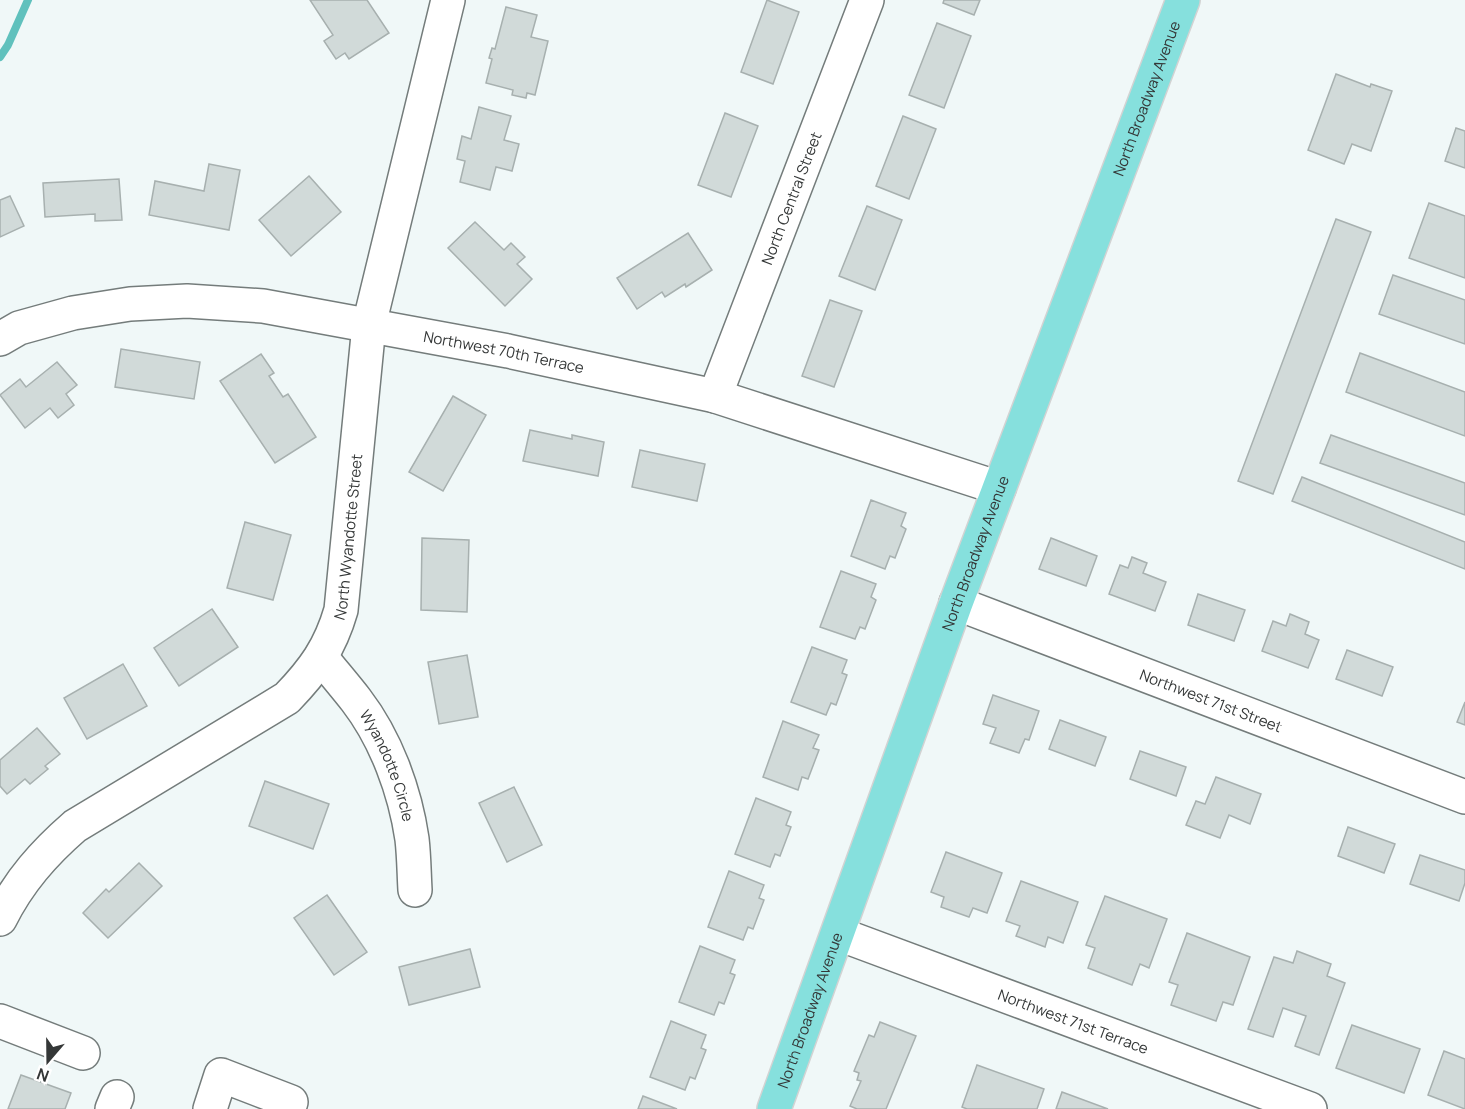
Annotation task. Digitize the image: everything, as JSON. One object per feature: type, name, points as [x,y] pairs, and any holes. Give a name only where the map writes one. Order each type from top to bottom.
[{"type":"main road","name":"North Broadway Avenue","points":[[774,1109],[956,603],[1183,0]]},
{"type":"street","name":"North Wyandotte Street","points":[[3,908],[34,866],[75,826],[287,698],[311,672],[333,634],[341,610],[369,325],[448,0]]},
{"type":"street","name":"North Central Street","points":[[715,396],[867,0]]},
{"type":"street","name":"Northwest 70th Terrace","points":[[0,339],[19,328],[73,313],[130,304],[187,301],[263,306],[508,351],[715,396],[999,488]]},
{"type":"street","name":"Northwest 71st Street","points":[[956,603],[1465,797]]},
{"type":"street","name":"Wyandotte Circle","points":[[321,657],[357,702],[390,759],[406,807],[412,840],[416,890]]},
{"type":"street","name":"Northwest 71st Terrace","points":[[838,934],[1310,1109]]},
{"type":"street","points":[[0,1021],[83,1053]]},
{"type":"street","points":[[210,1109],[221,1075],[291,1102],[288,1109]]},
{"type":"building","points":[[310,0],[367,0],[389,33],[349,59],[345,53],[336,59],[324,41],[333,35]]},
{"type":"building","points":[[767,0],[799,12],[773,84],[741,72]]},
{"type":"building","points":[[944,0],[980,0],[974,15],[943,3]]},
{"type":"building","points":[[506,7],[537,15],[531,37],[548,41],[535,95],[527,93],[526,98],[512,95],[513,90],[486,83],[492,59],[489,58],[492,48],[495,49]]},
{"type":"building","points":[[937,23],[971,36],[944,108],[909,95]]},
{"type":"building","points":[[1336,74],[1370,87],[1371,84],[1392,91],[1371,151],[1352,144],[1344,164],[1308,150]]},
{"type":"building","points":[[479,107],[511,116],[504,140],[519,144],[512,171],[496,167],[490,190],[460,182],[465,161],[457,159],[462,136],[471,139]]},
{"type":"building","points":[[725,113],[758,126],[731,197],[698,185]]},
{"type":"building","points":[[903,116],[936,129],[909,199],[876,186]]},
{"type":"building","points":[[1456,128],[1465,131],[1465,168],[1445,161]]},
{"type":"building","points":[[209,164],[240,170],[229,230],[149,215],[155,181],[204,191]]},
{"type":"building","points":[[309,176],[341,212],[291,256],[259,220]]},
{"type":"building","points":[[119,179],[122,220],[95,221],[95,214],[45,217],[43,183]]},
{"type":"building","points":[[10,196],[24,226],[0,237],[0,200]]},
{"type":"building","points":[[1429,203],[1465,216],[1465,278],[1409,258]]},
{"type":"building","points":[[867,206],[902,220],[875,290],[839,276]]},
{"type":"building","points":[[1336,219],[1371,232],[1273,494],[1238,481]]},
{"type":"building","points":[[475,222],[504,250],[511,243],[525,257],[517,264],[532,279],[505,306],[448,248]]},
{"type":"building","points":[[688,233],[712,270],[665,297],[662,292],[637,309],[617,278]]},
{"type":"building","points":[[1393,275],[1465,300],[1465,344],[1379,314]]},
{"type":"building","points":[[830,300],[862,311],[834,387],[802,376]]},
{"type":"building","points":[[121,349],[200,362],[194,399],[115,387]]},
{"type":"building","points":[[1360,353],[1465,392],[1465,436],[1346,392]]},
{"type":"building","points":[[261,354],[274,373],[269,376],[283,397],[288,394],[316,437],[275,463],[220,381]]},
{"type":"building","points":[[57,362],[77,385],[66,394],[74,405],[58,418],[50,408],[25,428],[0,395],[20,379],[26,387]]},
{"type":"building","points":[[453,396],[486,415],[443,491],[409,472]]},
{"type":"building","points":[[530,430],[572,439],[572,435],[604,442],[598,476],[523,461]]},
{"type":"building","points":[[1331,435],[1465,483],[1465,515],[1320,463]]},
{"type":"building","points":[[640,450],[705,464],[697,501],[632,487]]},
{"type":"building","points":[[1302,477],[1465,542],[1465,569],[1292,501]]},
{"type":"building","points":[[871,500],[906,513],[901,526],[906,529],[895,558],[890,556],[885,569],[851,556]]},
{"type":"building","points":[[245,522],[291,535],[273,600],[227,588]]},
{"type":"building","points":[[422,538],[469,540],[467,612],[421,610]]},
{"type":"building","points":[[1051,538],[1097,556],[1086,586],[1039,569]]},
{"type":"building","points":[[1132,557],[1147,563],[1143,573],[1166,582],[1155,611],[1109,594],[1120,565],[1128,568]]},
{"type":"building","points":[[841,571],[876,584],[871,597],[876,600],[865,629],[860,627],[855,639],[820,627]]},
{"type":"building","points":[[1198,594],[1245,610],[1234,641],[1188,625]]},
{"type":"building","points":[[212,609],[238,647],[179,686],[154,648]]},
{"type":"building","points":[[1290,614],[1309,622],[1305,634],[1319,640],[1308,668],[1262,651],[1273,621],[1286,626]]},
{"type":"building","points":[[812,647],[847,660],[842,673],[847,675],[836,705],[831,703],[826,715],[791,702]]},
{"type":"building","points":[[1347,650],[1393,667],[1382,696],[1336,679]]},
{"type":"building","points":[[467,655],[478,717],[439,724],[428,662]]},
{"type":"building","points":[[123,664],[147,706],[87,739],[64,698]]},
{"type":"building","points":[[993,695],[1039,711],[1029,740],[1025,739],[1019,753],[990,743],[996,728],[983,724]]},
{"type":"building","points":[[1465,702],[1465,725],[1457,722]]},
{"type":"building","points":[[1060,720],[1106,737],[1095,766],[1049,749]]},
{"type":"building","points":[[783,721],[819,735],[813,748],[819,750],[808,779],[802,777],[798,790],[763,777]]},
{"type":"building","points":[[37,728],[60,754],[45,766],[48,769],[30,784],[25,779],[7,794],[0,786],[0,760]]},
{"type":"building","points":[[1140,751],[1186,767],[1176,796],[1130,779]]},
{"type":"building","points":[[1216,777],[1261,794],[1250,824],[1229,815],[1220,838],[1186,825],[1196,801],[1205,804]]},
{"type":"building","points":[[265,781],[329,804],[313,849],[249,826]]},
{"type":"building","points":[[514,787],[542,845],[507,862],[479,803]]},
{"type":"building","points":[[756,798],[791,812],[786,825],[791,827],[780,856],[775,854],[770,867],[735,854]]},
{"type":"building","points":[[1348,827],[1395,844],[1384,873],[1338,856]]},
{"type":"building","points":[[946,852],[1002,873],[987,913],[973,908],[969,917],[941,907],[944,897],[931,892]]},
{"type":"building","points":[[1420,855],[1465,870],[1465,883],[1459,901],[1410,884]]},
{"type":"building","points":[[139,863],[162,886],[108,938],[83,913],[106,889],[109,892]]},
{"type":"building","points":[[729,871],[764,885],[759,898],[764,900],[753,929],[748,927],[743,940],[708,927]]},
{"type":"building","points":[[1021,881],[1078,902],[1063,943],[1048,937],[1045,947],[1016,936],[1020,926],[1006,921]]},
{"type":"building","points":[[327,895],[367,952],[334,975],[294,918]]},
{"type":"building","points":[[1105,896],[1167,919],[1149,968],[1140,964],[1132,985],[1088,968],[1095,948],[1086,945]]},
{"type":"building","points":[[1187,933],[1250,957],[1233,1005],[1223,1002],[1216,1021],[1171,1005],[1178,985],[1169,982]]},
{"type":"building","points":[[700,946],[735,960],[730,973],[735,975],[724,1004],[719,1002],[714,1015],[679,1002]]},
{"type":"building","points":[[470,949],[480,987],[409,1005],[399,967]]},
{"type":"building","points":[[1297,951],[1331,964],[1327,976],[1345,983],[1319,1055],[1295,1046],[1306,1016],[1283,1008],[1273,1037],[1248,1029],[1274,957],[1293,963]]},
{"type":"building","points":[[671,1021],[706,1035],[701,1048],[706,1050],[695,1079],[690,1077],[685,1090],[650,1077]]},
{"type":"building","points":[[880,1022],[916,1036],[886,1109],[857,1109],[850,1106],[861,1081],[857,1080],[859,1073],[854,1071],[869,1035],[874,1037]]},
{"type":"building","points":[[1352,1025],[1420,1049],[1404,1093],[1336,1068]]},
{"type":"building","points":[[1444,1051],[1465,1059],[1465,1109],[1428,1095]]},
{"type":"building","points":[[977,1065],[1044,1089],[1037,1109],[967,1109],[962,1107]]},
{"type":"building","points":[[21,1075],[71,1093],[65,1109],[8,1109]]},
{"type":"building","points":[[1062,1092],[1108,1109],[1056,1109]]},
{"type":"building","points":[[643,1096],[677,1109],[638,1109]]},
{"type":"waterway","points":[[0,57],[8,45],[28,0]]}]
